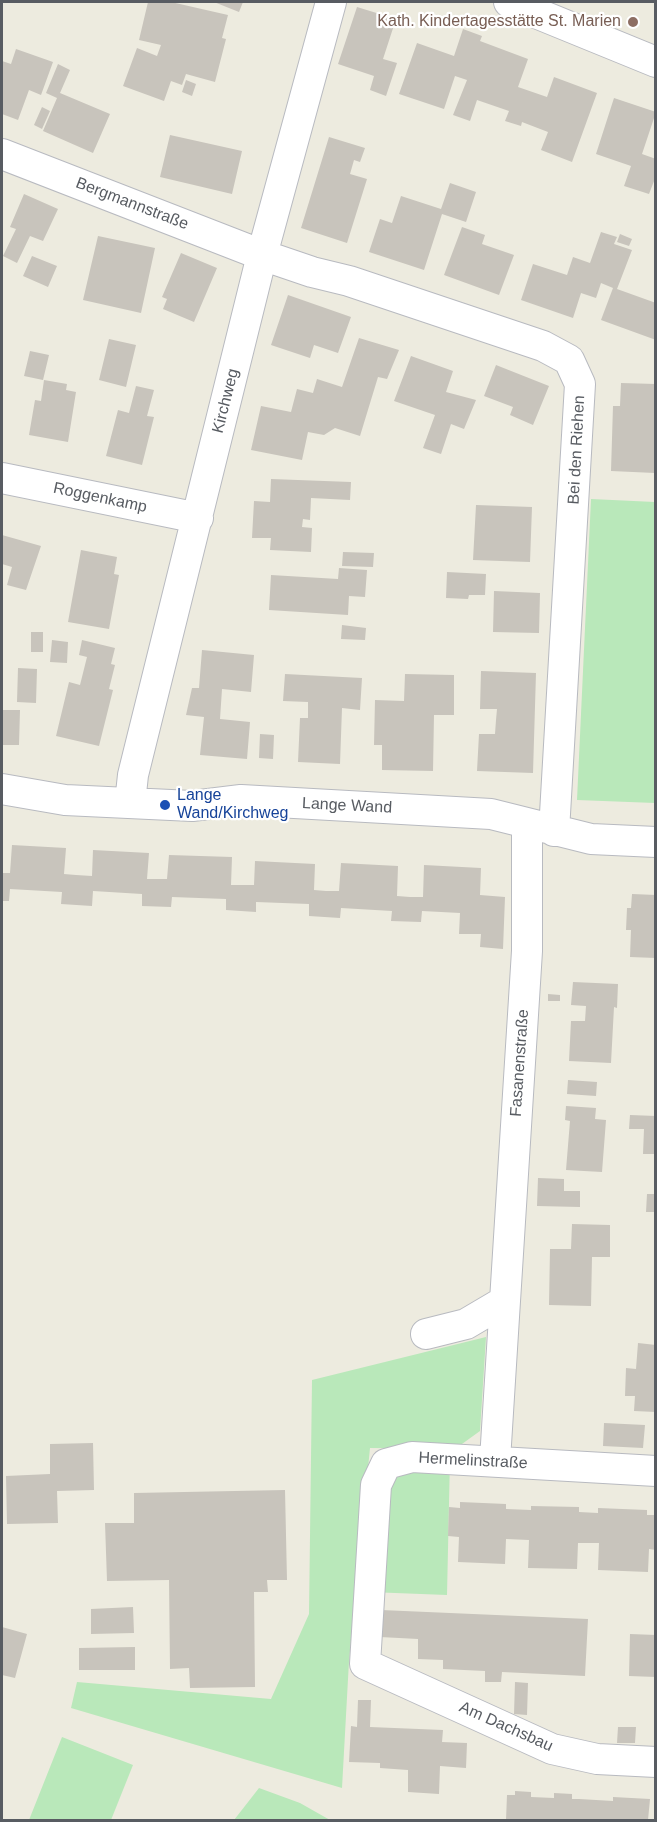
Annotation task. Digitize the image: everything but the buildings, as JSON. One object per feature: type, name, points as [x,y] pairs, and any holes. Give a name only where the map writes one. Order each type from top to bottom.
[{"type":"street","name":"Kirchweg","points":[[130,803],[133,776],[262,255],[331,2]]},
{"type":"street","points":[[509,2],[656,62]]},
{"type":"street","name":"Bergmannstraße","points":[[2,154],[262,255]]},
{"type":"street","name":"Bei den Riehen","points":[[262,255],[312,273],[349,280],[532,342],[569,360],[580,384],[580,396],[541,828]]},
{"type":"street","name":"Roggenkamp","points":[[2,477],[198,518]]},
{"type":"street","name":"Lange Wand","points":[[2,789],[65,800],[192,806],[241,800],[491,814],[591,839],[656,842]]},
{"type":"street","name":"Fasanenstraße","points":[[495,1460],[527,951],[541,828]]},
{"type":"street","points":[[426,1334],[466,1324],[506,1301]]},
{"type":"street","name":"Hermelinstraße","points":[[365,1664],[376,1485],[386,1464],[412,1457],[656,1471]]},
{"type":"street","name":"Am Dachsbau","points":[[365,1664],[552,1749],[597,1759],[656,1762]]},
{"type":"green space","points":[[591,499],[655,502],[655,803],[577,800]]},
{"type":"green space","points":[[486,1337],[480,1431],[455,1449],[370,1448],[349,1661],[342,1788],[71,1708],[77,1682],[271,1699],[309,1614],[312,1380]]},
{"type":"green space","points":[[450,1458],[447,1595],[369,1592],[386,1464]]},
{"type":"green space","points":[[62,1737],[133,1765],[111,1820],[29,1820]]},
{"type":"green space","points":[[259,1788],[300,1803],[330,1820],[234,1820]]},
{"type":"place","name":"Kath. Kindertagesstätte St. Marien","points":[[633,22]]},
{"type":"place","name":"Lange Wand/Kirchweg","points":[[165,805]]}]
